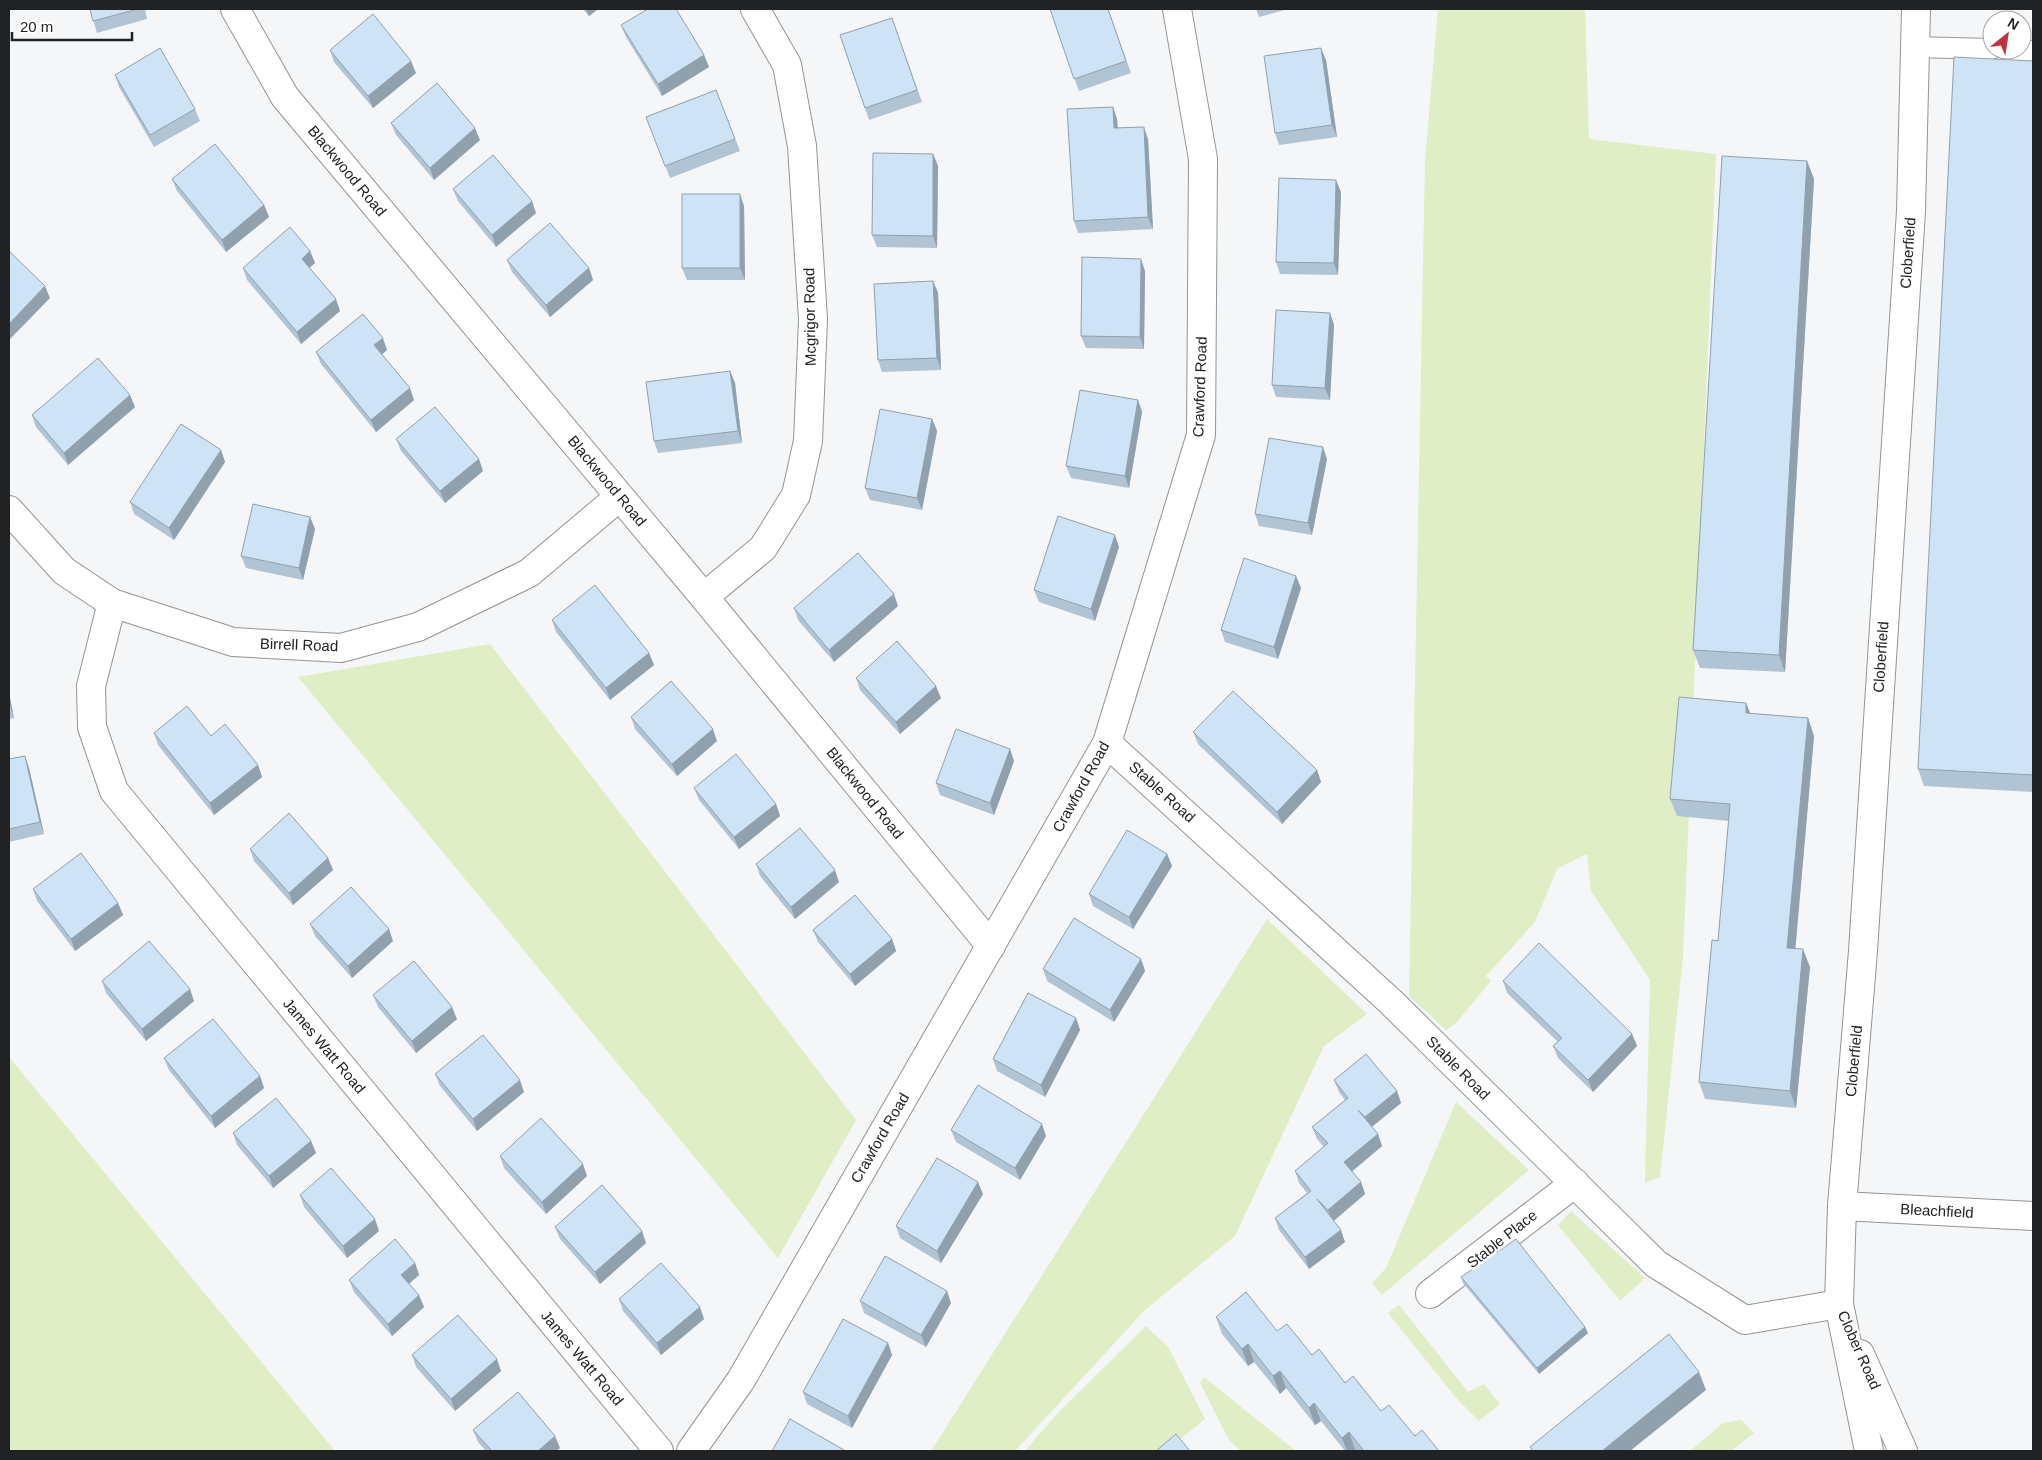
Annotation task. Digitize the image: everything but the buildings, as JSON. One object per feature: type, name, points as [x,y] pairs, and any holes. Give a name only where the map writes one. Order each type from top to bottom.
[{"type":"street","name":"Blackwood Road","points":[[235,9],[285,97],[704,597],[991,946]]},
{"type":"street","name":"Mcgrigor Road","points":[[704,597],[763,548],[796,494],[808,441],[814,319],[802,146],[787,65],[755,9]]},
{"type":"street","name":"Crawford Road","points":[[691,1451],[741,1380],[1108,743],[1201,435],[1203,159],[1177,9]]},
{"type":"street","name":"Cloberfield","points":[[1838,1304],[1842,1206],[1863,951],[1911,211],[1913,47],[1916,9]]},
{"type":"street","name":"Birrell Road","points":[[9,510],[64,571],[112,603],[233,642],[341,648],[418,627],[528,573],[620,496]]},
{"type":"street","name":"James Watt Road","points":[[112,603],[91,686],[92,727],[114,791],[659,1451]]},
{"type":"street","name":"Stable Road","points":[[1108,743],[1391,1002],[1656,1264],[1745,1320],[1838,1304]]},
{"type":"street","name":"Stable Place","points":[[1430,1294],[1575,1183]]},
{"type":"street","name":"Bleachfield","points":[[1842,1206],[2033,1216]]},
{"type":"street","name":"Clober Road","points":[[1838,1304],[1869,1451]]},
{"type":"street","name":"Clober Road","points":[[1838,1304],[1903,1451]]},
{"type":"lane","points":[[1913,47],[1982,49]]},
{"type":"green space","points":[[1438,9],[1585,9],[1589,139],[1716,154],[1683,957],[1660,1177],[1645,1183],[1650,980],[1591,891],[1587,854],[1557,869],[1535,922],[1486,976],[1491,981],[1455,1024],[1446,1030],[1409,996],[1425,160]]},
{"type":"green space","points":[[490,644],[856,1120],[778,1258],[298,677]]},
{"type":"green space","points":[[1267,919],[1367,1014],[1324,1046],[1235,1236],[1145,1310],[1015,1451],[931,1451]]},
{"type":"green space","points":[[9,1057],[335,1451],[9,1451]]},
{"type":"green space","points":[[1456,1102],[1529,1170],[1382,1295],[1372,1283],[1386,1268]]},
{"type":"green space","points":[[1571,1211],[1645,1278],[1620,1301],[1558,1225]]},
{"type":"green space","points":[[1399,1305],[1468,1392],[1484,1384],[1500,1404],[1479,1421],[1457,1399],[1388,1313]]},
{"type":"green space","points":[[1146,1326],[1168,1347],[1205,1419],[1166,1451],[1025,1451],[1055,1416]]},
{"type":"green space","points":[[1204,1377],[1296,1451],[1241,1451],[1229,1440],[1200,1383]]},
{"type":"green space","points":[[1741,1420],[1754,1433],[1731,1451],[1690,1451],[1723,1423]]}]
